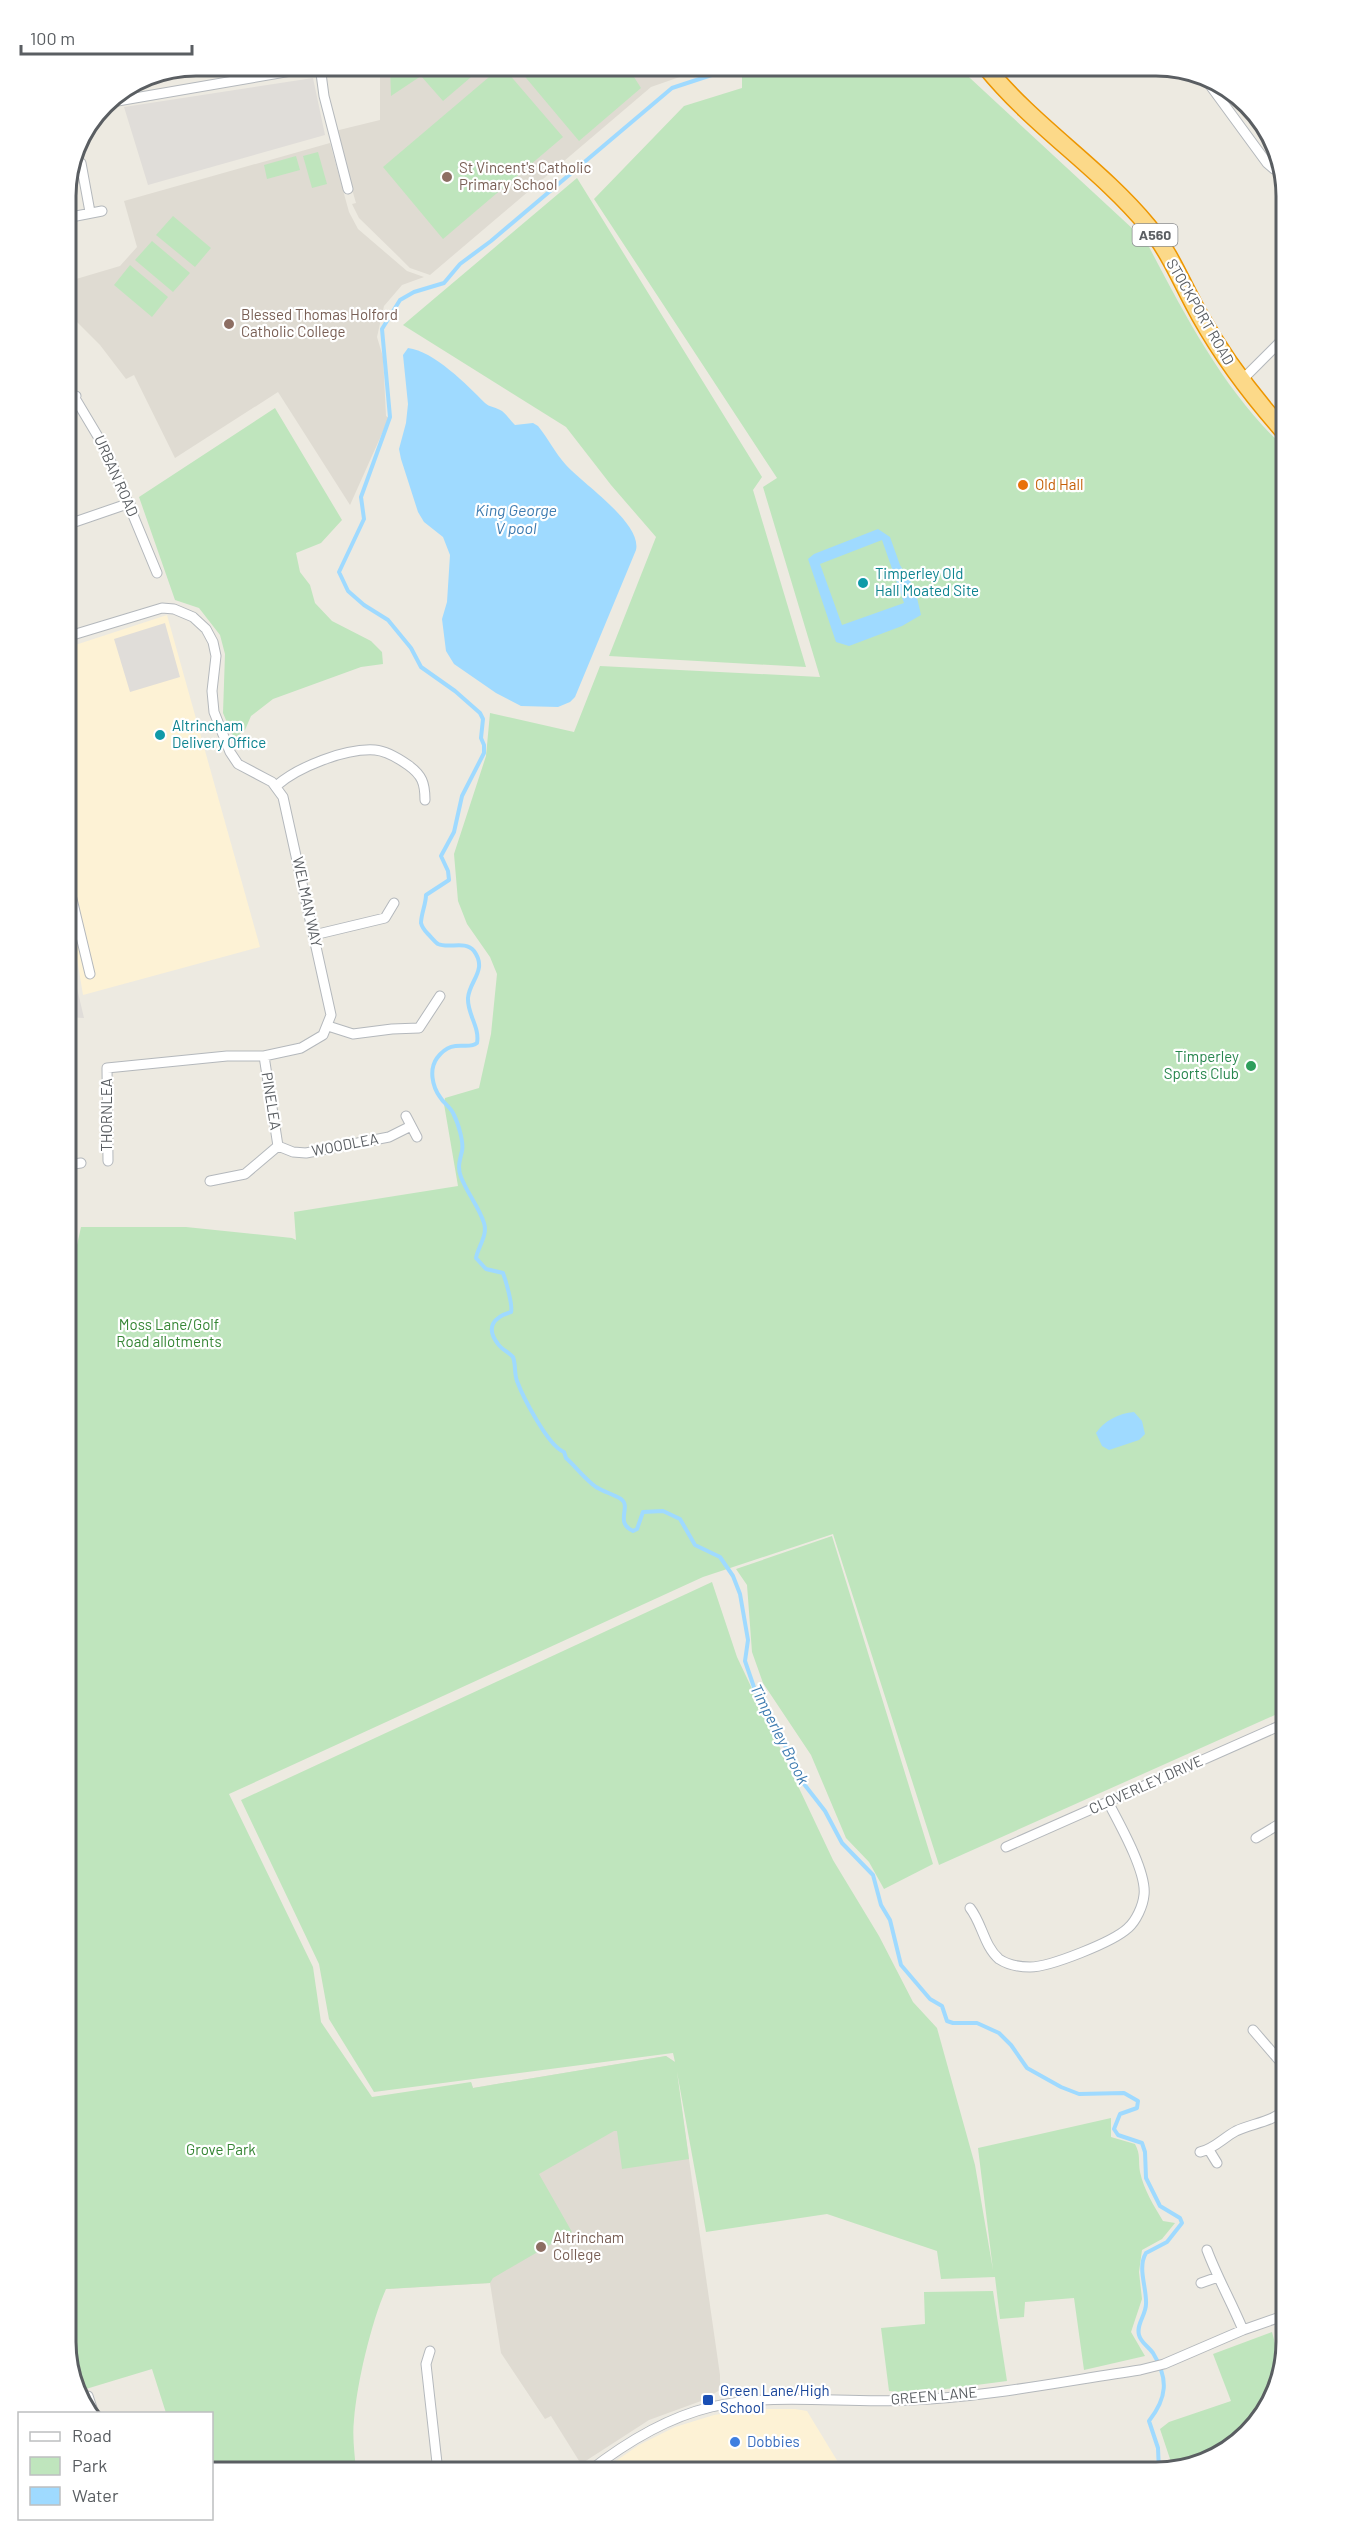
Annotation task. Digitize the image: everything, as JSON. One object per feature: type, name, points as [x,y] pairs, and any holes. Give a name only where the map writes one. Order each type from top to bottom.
[{"type":"highway","name":"STOCKPORT ROAD","points":[[995,77],[1017,101],[1103,180],[1148,226],[1166,253],[1213,339],[1241,381],[1276,422]]},
{"type":"street","points":[[127,99],[257,76]]},
{"type":"street","points":[[321,76],[324,96],[348,189]]},
{"type":"street","points":[[1216,93],[1271,167]]},
{"type":"street","points":[[81,164],[90,212]]},
{"type":"street","points":[[77,215],[102,211]]},
{"type":"street","points":[[1241,381],[1276,346]]},
{"type":"street","name":"URBAN ROAD","points":[[77,398],[106,450],[130,503],[157,573]]},
{"type":"street","points":[[77,521],[130,503]]},
{"type":"street","points":[[77,634],[162,608],[174,609],[193,617],[209,635],[216,656],[212,704],[224,741],[238,764],[276,786],[310,765],[356,751],[386,752],[400,759],[422,777],[425,800]]},
{"type":"street","points":[[422,777],[433,772]]},
{"type":"street","name":"WELMAN WAY","points":[[276,786],[283,797],[314,935],[330,1009],[328,1026]]},
{"type":"street","points":[[314,935],[385,918],[394,903]]},
{"type":"street","points":[[77,918],[90,974]]},
{"type":"street","points":[[264,1056],[309,1045],[323,1035],[328,1026],[353,1034],[419,1028],[440,996]]},
{"type":"street","name":"THORNLEA","points":[[108,1161],[107,1068],[226,1056],[264,1056]]},
{"type":"street","name":"PINELEA","points":[[264,1056],[278,1146]]},
{"type":"street","points":[[406,1116],[417,1137]]},
{"type":"street","name":"WOODLEA","points":[[278,1146],[293,1152],[306,1153],[389,1137],[411,1126]]},
{"type":"street","points":[[210,1181],[245,1174],[278,1146]]},
{"type":"street","points":[[77,1164],[81,1163]]},
{"type":"street","name":"CLOVERLEY DRIVE","points":[[1006,1847],[1276,1730]]},
{"type":"street","points":[[970,1908],[988,1929],[989,1946],[1007,1964],[1032,1967],[1084,1951],[1127,1929],[1143,1903],[1144,1887],[1128,1843],[1108,1802]]},
{"type":"street","points":[[1256,1838],[1276,1826]]},
{"type":"street","points":[[1253,2030],[1276,2054]]},
{"type":"street","points":[[1217,2163],[1204,2151],[1237,2131],[1276,2115]]},
{"type":"street","points":[[1208,2250],[1243,2330]]},
{"type":"street","points":[[1201,2283],[1218,2277]]},
{"type":"street","name":"GREEN LANE","points":[[602,2461],[624,2445],[665,2423],[698,2411],[730,2404],[774,2401],[921,2400],[1160,2365],[1276,2318]]},
{"type":"street","points":[[430,2351],[426,2364],[437,2461]]},
{"type":"shaded area","name":"St Vincent's Catholic Primary School","points":[[380,76],[681,77],[651,87],[430,275],[410,268],[359,218],[352,204],[356,203],[335,131],[380,120]]},
{"type":"shaded area","points":[[313,78],[325,135],[148,185],[124,107]]},
{"type":"shaded area","name":"Blessed Thomas Holford Catholic College","points":[[330,143],[349,212],[358,229],[407,271],[424,277],[402,285],[384,306],[377,337],[383,357],[386,416],[389,418],[350,505],[278,392],[175,458],[134,375],[126,379],[100,345],[77,322],[77,279],[120,266],[137,247],[124,201]]},
{"type":"shaded area","points":[[167,615],[260,947],[83,995],[77,957],[77,644]]},
{"type":"shaded area","points":[[165,623],[180,677],[130,692],[114,639]]},
{"type":"shaded area","points":[[77,987],[84,1018],[77,1018]]},
{"type":"shaded area","name":"Altrincham College","points":[[666,2056],[675,2062],[720,2375],[720,2390],[701,2401],[649,2420],[585,2461],[579,2461],[551,2416],[545,2419],[501,2353],[490,2283],[388,2289],[471,2082],[473,2088]]},
{"type":"shaded area","name":"Dobbies","points":[[752,2409],[807,2411],[838,2462],[615,2461],[639,2445],[675,2427],[714,2415]]},
{"type":"green space","points":[[390,76],[421,76],[391,96]]},
{"type":"green space","points":[[421,76],[472,76],[443,101]]},
{"type":"green space","points":[[490,76],[511,76],[563,137],[443,239],[383,167]]},
{"type":"green space","points":[[525,76],[634,76],[641,88],[579,141]]},
{"type":"green space","points":[[742,77],[969,77],[1148,245],[1208,353],[1244,404],[1276,439],[1276,1714],[939,1865],[833,1534],[703,1577],[229,1794],[313,1967],[321,2022],[372,2097],[471,2082],[473,2088],[666,2056],[675,2062],[673,2053],[374,2092],[329,2019],[319,1964],[241,1800],[712,1582],[737,1657],[833,1860],[879,1936],[913,2002],[937,2028],[975,2165],[993,2270],[978,2148],[1111,2118],[1111,2137],[1135,2144],[1142,2179],[1150,2198],[1163,2221],[1175,2223],[1162,2239],[1142,2250],[1139,2272],[1142,2299],[1131,2332],[1145,2356],[1084,2370],[1074,2298],[1025,2302],[1024,2317],[1000,2319],[995,2277],[941,2279],[937,2251],[827,2214],[706,2232],[677,2072],[689,2159],[622,2169],[617,2131],[614,2131],[539,2174],[572,2232],[493,2278],[490,2283],[386,2289],[370,2336],[358,2389],[353,2426],[355,2461],[213,2461],[213,2412],[166,2412],[152,2369],[87,2389],[79,2365],[76,2342],[77,1247],[81,1227],[186,1227],[296,1240],[294,1212],[458,1186],[444,1104],[445,1098],[479,1088],[491,1034],[497,974],[490,957],[467,924],[458,901],[454,854],[486,756],[490,713],[574,732],[600,666],[820,677],[763,487],[777,478],[594,199],[684,106],[742,88]]},
{"type":"green space","points":[[318,152],[327,184],[312,188],[303,156]]},
{"type":"green space","points":[[296,156],[300,170],[267,179],[264,165]]},
{"type":"green space","points":[[577,178],[762,477],[753,490],[806,667],[609,656],[656,537],[611,485],[566,427],[403,325]]},
{"type":"green space","points":[[173,216],[211,248],[195,267],[156,235]]},
{"type":"green space","points":[[152,241],[190,273],[173,292],[135,260]]},
{"type":"green space","points":[[130,265],[168,297],[152,317],[114,285]]},
{"type":"green space","points":[[275,408],[342,520],[321,543],[296,553],[300,572],[310,585],[315,603],[332,621],[371,641],[382,652],[383,664],[361,667],[273,699],[251,716],[245,730],[234,739],[223,713],[225,654],[220,635],[199,608],[175,600],[139,497]]},
{"type":"green space","points":[[832,1536],[933,1864],[884,1889],[869,1862],[846,1838],[811,1755],[763,1683],[752,1652],[747,1585],[736,1569]]},
{"type":"green space","points":[[993,2291],[1007,2381],[915,2393],[889,2391],[881,2328],[925,2324],[924,2292]]},
{"type":"green space","points":[[1272,2332],[1276,2345],[1271,2373],[1263,2395],[1246,2421],[1229,2437],[1216,2445],[1187,2457],[1170,2460],[1160,2429],[1169,2422],[1231,2401],[1213,2354]]},
{"type":"water","name":"King George V pool","points":[[408,348],[418,350],[439,362],[487,404],[502,411],[515,425],[533,423],[538,426],[566,465],[610,504],[630,528],[635,539],[636,550],[575,697],[570,702],[558,707],[521,706],[496,693],[454,664],[446,651],[442,619],[447,602],[450,555],[443,537],[424,522],[418,512],[399,449],[408,404],[403,355]]},
{"type":"water","points":[[878,529],[890,537],[900,565],[915,589],[921,615],[902,626],[849,646],[836,642],[808,559],[814,554]],"holes":[[[882,540],[904,603],[842,625],[820,564]]]},
{"type":"water","points":[[1134,1412],[1142,1421],[1145,1434],[1139,1440],[1109,1450],[1102,1446],[1096,1433],[1099,1429],[1112,1418]]},
{"type":"waterway","name":"Timperley Brook","points":[[707,77],[672,88],[491,241],[460,264],[444,283],[414,292],[400,300],[382,329],[390,417],[361,497],[364,519],[339,572],[348,591],[364,605],[388,620],[411,648],[421,667],[455,691],[480,713],[483,719],[481,738],[484,753],[462,796],[454,832],[441,856],[448,871],[449,880],[426,895],[421,923],[438,944],[466,946],[474,951],[478,958],[479,970],[468,998],[469,1010],[477,1031],[477,1043],[469,1046],[454,1046],[443,1052],[435,1062],[432,1078],[437,1093],[451,1110],[457,1123],[462,1147],[460,1173],[485,1227],[476,1258],[486,1269],[503,1273],[509,1293],[511,1312],[496,1320],[492,1333],[500,1346],[513,1357],[517,1381],[530,1409],[551,1441],[564,1452],[566,1458],[592,1484],[624,1502],[624,1519],[627,1527],[633,1531],[637,1529],[643,1512],[663,1511],[680,1519],[695,1545],[720,1557],[733,1576],[740,1594],[748,1640],[745,1661],[757,1696],[777,1727],[804,1784],[825,1811],[842,1843],[873,1875],[881,1905],[890,1920],[901,1965],[930,1999],[942,2006],[947,2021],[977,2023],[999,2033],[1011,2045],[1027,2068],[1079,2094],[1124,2093],[1138,2101],[1137,2108],[1120,2114],[1114,2129],[1118,2135],[1142,2143],[1145,2152],[1146,2178],[1160,2206],[1180,2218],[1182,2223],[1167,2242],[1146,2253],[1142,2265],[1146,2304],[1138,2331],[1140,2338],[1158,2362],[1164,2380],[1162,2396],[1149,2421],[1158,2448],[1159,2462]]},
{"type":"place","name":"St Vincent's Catholic Primary School","points":[[447,177]]},
{"type":"place","name":"Blessed Thomas Holford Catholic College","points":[[229,324]]},
{"type":"place","name":"Old Hall","points":[[1023,485]]},
{"type":"place","name":"Timperley Old Hall Moated Site","points":[[863,583]]},
{"type":"place","name":"Altrincham Delivery Office","points":[[160,735]]},
{"type":"place","name":"Timperley Sports Club","points":[[1251,1066]]},
{"type":"place","name":"Altrincham College","points":[[541,2247]]},
{"type":"place","name":"Green Lane/High School","points":[[708,2400]]},
{"type":"place","name":"Dobbies","points":[[735,2442]]},
{"type":"park label","name":"Moss Lane/Golf Road allotments","points":[[169,1334]]},
{"type":"park label","name":"Grove Park","points":[[221,2150]]}]
